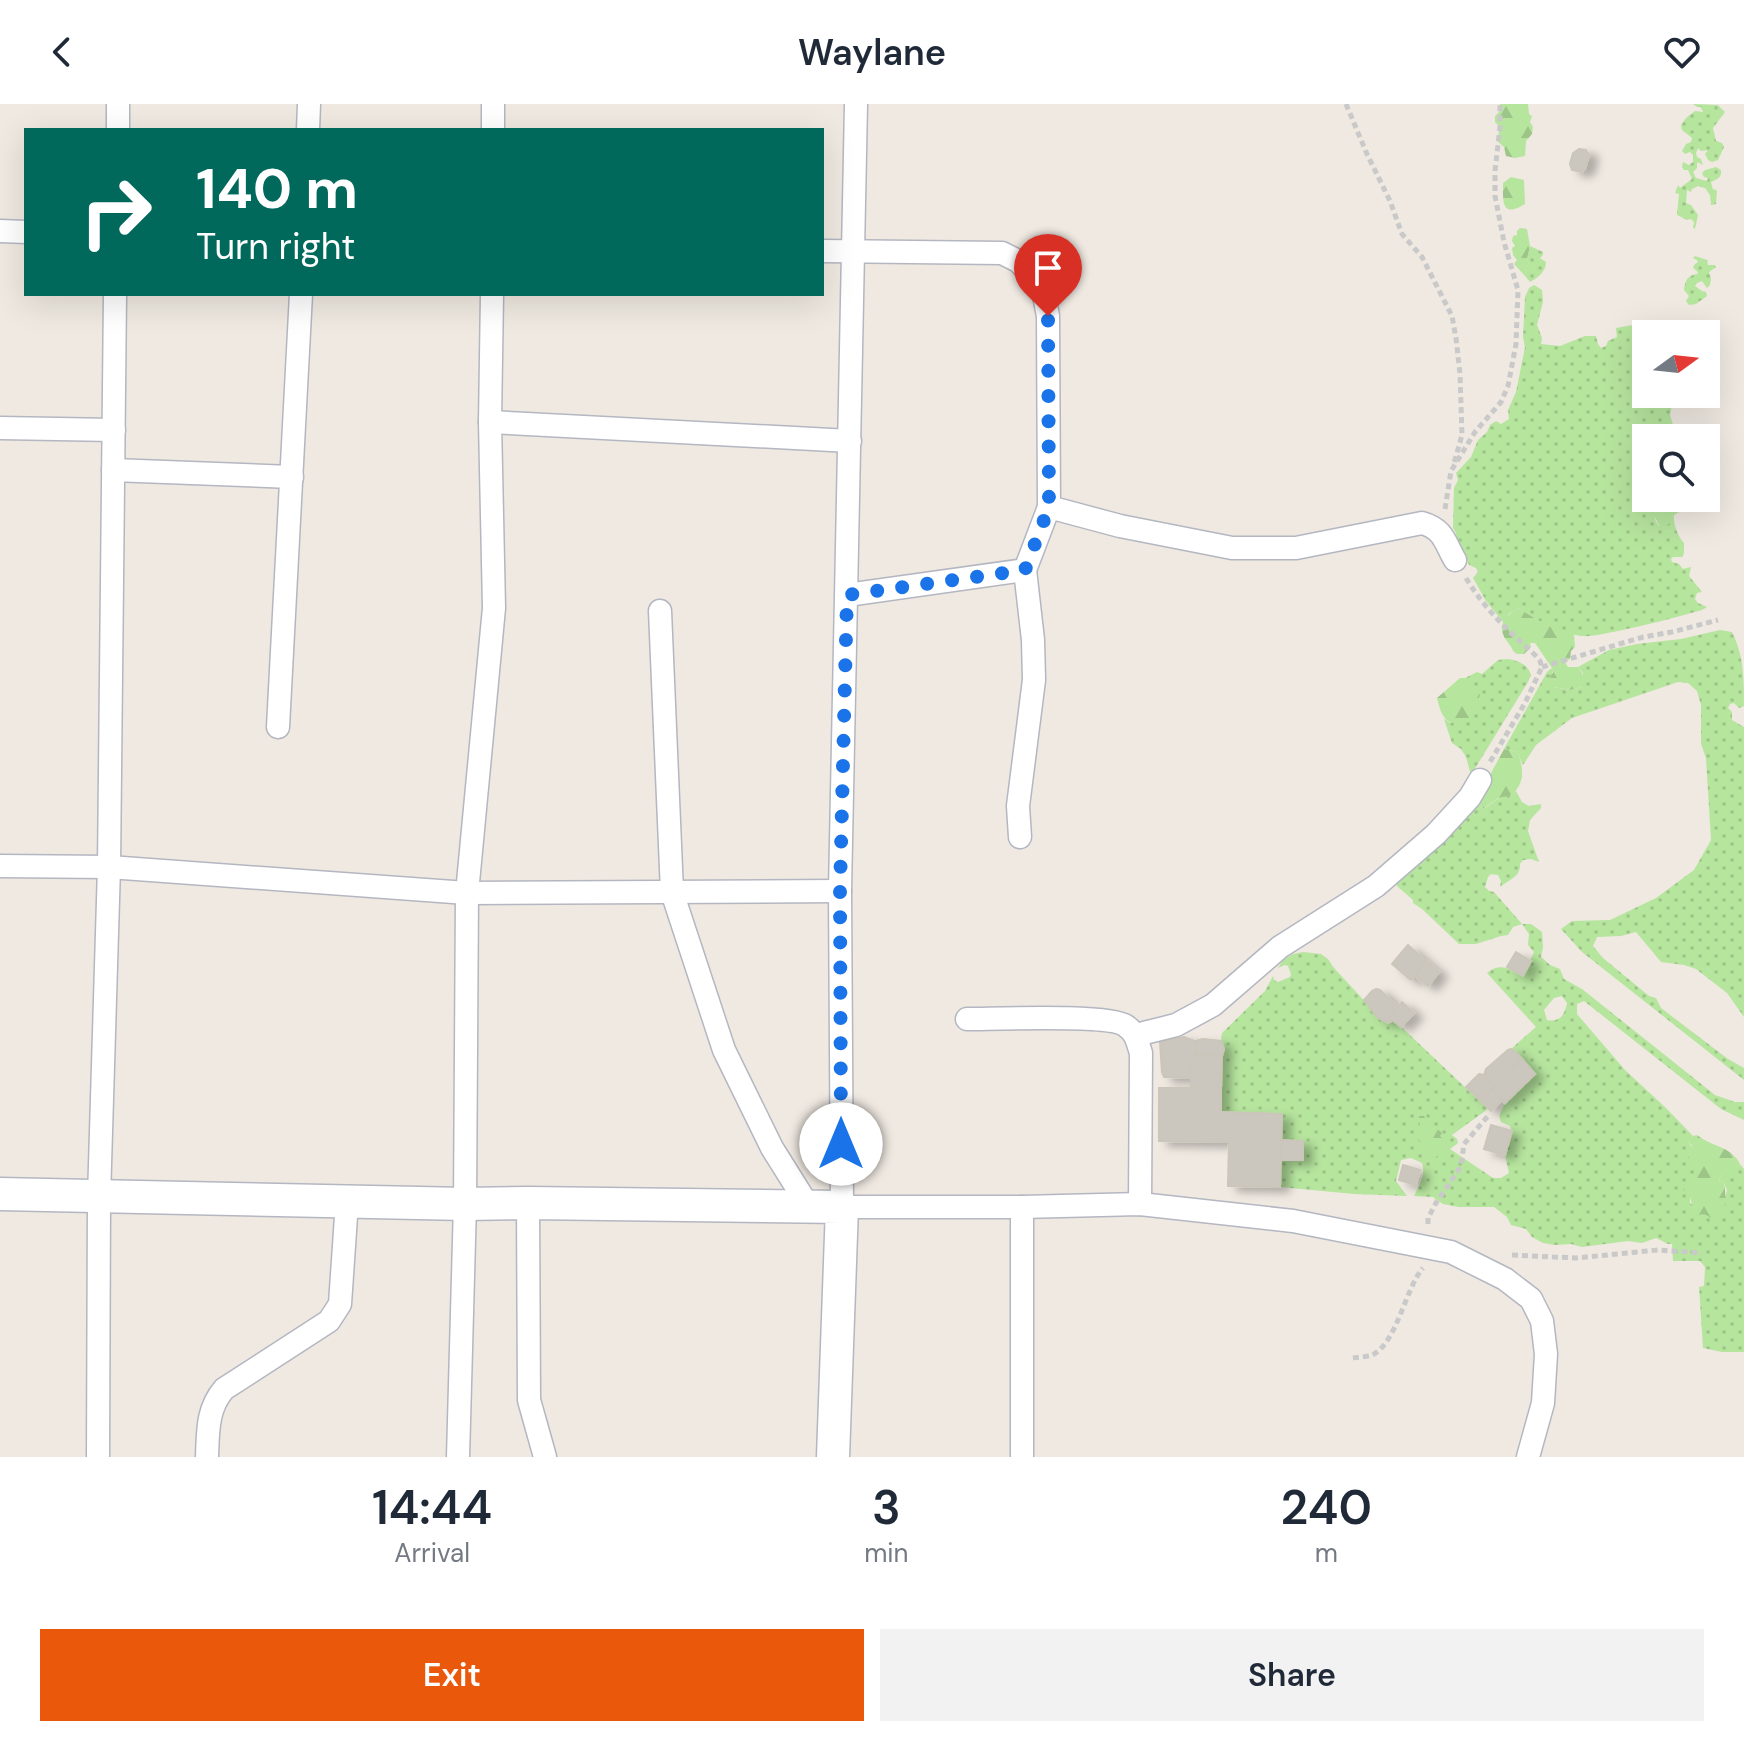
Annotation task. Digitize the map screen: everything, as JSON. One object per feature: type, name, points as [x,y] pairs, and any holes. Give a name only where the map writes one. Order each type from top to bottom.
[{"type":"street","points":[[118,104],[118,128]]},
{"type":"street","points":[[308,128],[309,104]]},
{"type":"street","points":[[493,104],[493,128]]},
{"type":"street","points":[[833,1457],[842,1207],[840,891],[856,104]]},
{"type":"street","points":[[0,231],[24,232]]},
{"type":"street","points":[[824,251],[1002,253],[1018,261],[1042,285],[1048,316],[1049,507],[1025,570],[1034,680],[1018,806],[1020,837]]},
{"type":"street","points":[[98,1457],[99,1198],[109,867],[115,296]]},
{"type":"street","points":[[278,727],[301,296]]},
{"type":"street","points":[[458,1457],[465,1204],[467,893],[494,608],[490,422],[492,296]]},
{"type":"street","points":[[490,422],[850,441]]},
{"type":"street","points":[[0,428],[114,430]]},
{"type":"street","points":[[113,470],[292,477]]},
{"type":"street","points":[[1049,507],[1120,526],[1232,548],[1296,548],[1422,523],[1439,531],[1450,552]]},
{"type":"street","points":[[847,595],[1025,570]]},
{"type":"street","points":[[660,611],[672,892],[724,1050],[772,1148],[809,1207]]},
{"type":"street","points":[[1136,1035],[1176,1025],[1213,1005],[1280,947],[1376,886],[1436,834],[1470,797],[1480,780]]},
{"type":"street","points":[[0,876],[0,866],[109,867],[467,893],[840,891]]},
{"type":"street","points":[[967,1019],[1101,1019],[1123,1023],[1136,1035],[1141,1053],[1140,1204]]},
{"type":"street","points":[[0,1194],[465,1204],[809,1207],[1140,1204],[1293,1221],[1451,1252],[1505,1279],[1531,1299],[1542,1321],[1546,1354],[1543,1403],[1528,1457]]},
{"type":"street","points":[[207,1457],[208,1426],[214,1401],[224,1389],[329,1321],[340,1304],[347,1202]]},
{"type":"street","points":[[528,1203],[529,1400],[545,1457]]},
{"type":"street","points":[[1022,1207],[1022,1457]]},
{"type":"path","points":[[1346,104],[1402,234],[1422,257],[1452,316],[1460,374],[1462,435],[1445,503],[1450,552],[1486,608],[1535,655],[1542,667],[1525,703],[1480,780]]},
{"type":"path","points":[[1451,471],[1475,432],[1501,402],[1508,386],[1516,344],[1518,290],[1495,196],[1500,104]]},
{"type":"path","points":[[1542,667],[1643,637],[1718,620]]},
{"type":"path","points":[[1426,1247],[1428,1218],[1461,1166],[1464,1144],[1488,1116]]},
{"type":"path","points":[[1507,1255],[1576,1258],[1658,1250],[1702,1253]]},
{"type":"path","points":[[1353,1358],[1372,1355],[1382,1347],[1407,1300],[1416,1275],[1426,1264],[1451,1252]]},
{"type":"green space","points":[[1500,104],[1528,104],[1533,127],[1526,141],[1525,156],[1506,156],[1504,147],[1497,141],[1500,127],[1495,122],[1495,116],[1500,111]]},
{"type":"green space","points":[[1693,104],[1718,105],[1725,112],[1713,128],[1716,141],[1724,147],[1718,160],[1708,160],[1705,154],[1708,150],[1698,148],[1696,153],[1703,165],[1697,162],[1693,172],[1696,178],[1707,181],[1708,178],[1702,173],[1716,167],[1721,173],[1711,182],[1713,190],[1717,191],[1716,204],[1711,205],[1705,188],[1698,186],[1691,192],[1687,190],[1686,203],[1698,215],[1695,229],[1691,219],[1677,215],[1679,194],[1675,193],[1678,185],[1680,188],[1692,179],[1688,170],[1682,167],[1683,162],[1689,165],[1693,162],[1693,155],[1682,151],[1692,138],[1682,130],[1681,125],[1695,111],[1703,112],[1701,107]]},
{"type":"green space","points":[[1511,177],[1524,180],[1525,204],[1511,210],[1505,206],[1503,183]]},
{"type":"green space","points":[[1520,228],[1527,229],[1530,246],[1525,276],[1514,264],[1517,260],[1512,248],[1515,246],[1513,236]]},
{"type":"green space","points":[[1530,246],[1543,252],[1540,258],[1546,262],[1541,274],[1530,282],[1525,276]]},
{"type":"green space","points":[[1695,256],[1716,267],[1709,272],[1711,278],[1707,288],[1702,281],[1695,286],[1706,292],[1707,296],[1689,305],[1686,301],[1689,296],[1684,290],[1687,279],[1698,274],[1693,268],[1698,262],[1693,258]]},
{"type":"green space","points":[[1534,285],[1542,290],[1543,302],[1537,325],[1541,344],[1560,346],[1585,336],[1596,336],[1601,348],[1617,337],[1616,328],[1632,325],[1632,408],[1671,408],[1673,424],[1632,424],[1632,512],[1655,512],[1660,527],[1674,515],[1676,530],[1684,543],[1684,553],[1682,557],[1671,559],[1683,569],[1691,567],[1689,576],[1702,592],[1697,593],[1695,599],[1707,607],[1702,610],[1590,636],[1556,629],[1519,608],[1509,614],[1504,623],[1473,578],[1478,572],[1476,568],[1469,565],[1451,539],[1456,533],[1453,528],[1456,473],[1471,457],[1478,440],[1490,425],[1509,419],[1508,410],[1516,392],[1525,347],[1525,297]]},
{"type":"green space","points":[[1652,512],[1679,512],[1664,528],[1660,527]]},
{"type":"green space","points":[[1519,608],[1545,624],[1574,634],[1575,647],[1570,659],[1565,662],[1568,667],[1578,667],[1584,677],[1583,687],[1570,690],[1553,687],[1550,676],[1552,668],[1535,643],[1530,643],[1531,647],[1524,654],[1513,651],[1502,626],[1509,615]]},
{"type":"green space","points":[[1720,630],[1732,632],[1739,650],[1743,677],[1744,706],[1739,708],[1734,703],[1728,708],[1732,712],[1732,720],[1744,727],[1744,1017],[1727,993],[1696,969],[1661,962],[1636,932],[1597,937],[1593,946],[1649,996],[1656,998],[1661,1008],[1744,1068],[1744,1080],[1582,952],[1561,929],[1572,921],[1610,920],[1656,898],[1694,870],[1711,840],[1706,758],[1701,744],[1701,705],[1697,691],[1688,683],[1678,682],[1572,718],[1536,745],[1523,765],[1517,752],[1504,749],[1552,668],[1553,687],[1570,690],[1583,687],[1583,673],[1578,667],[1609,650]]},
{"type":"green space","points":[[1498,660],[1522,663],[1531,675],[1471,775],[1466,757],[1452,743],[1444,719],[1451,723],[1469,684],[1465,678],[1477,672],[1482,674]]},
{"type":"green space","points":[[1460,678],[1474,685],[1480,695],[1469,720],[1451,723],[1442,713],[1437,698]]},
{"type":"green space","points":[[1504,749],[1517,752],[1522,769],[1519,785],[1512,794],[1482,809],[1479,805],[1484,786]]},
{"type":"green space","points":[[1516,791],[1522,802],[1529,806],[1541,804],[1530,820],[1528,831],[1539,862],[1523,860],[1516,875],[1500,887],[1498,875],[1491,874],[1485,887],[1494,892],[1522,924],[1513,927],[1508,935],[1476,944],[1459,944],[1397,886],[1397,871],[1479,805],[1482,809]]},
{"type":"green space","points":[[1522,924],[1531,924],[1542,932],[1541,957],[1560,969],[1564,979],[1582,989],[1715,1095],[1744,1102],[1744,1120],[1721,1109],[1584,1001],[1577,1004],[1577,1014],[1625,1070],[1693,1136],[1689,1142],[1699,1174],[1690,1203],[1702,1213],[1722,1210],[1727,1190],[1724,1183],[1719,1181],[1721,1174],[1735,1175],[1740,1164],[1744,1169],[1744,1352],[1703,1348],[1699,1287],[1704,1286],[1705,1267],[1700,1261],[1673,1261],[1672,1244],[1656,1238],[1642,1243],[1628,1241],[1582,1247],[1543,1243],[1526,1229],[1511,1225],[1507,1217],[1494,1207],[1459,1207],[1443,1204],[1433,1197],[1414,1196],[1423,1167],[1422,1163],[1411,1158],[1401,1160],[1396,1181],[1407,1196],[1280,1187],[1281,1160],[1303,1159],[1303,1141],[1282,1140],[1282,1114],[1221,1112],[1222,1033],[1265,991],[1273,976],[1278,982],[1290,977],[1288,966],[1278,968],[1283,960],[1303,952],[1321,954],[1378,1018],[1388,1023],[1394,1020],[1488,1109],[1452,1135],[1458,1143],[1450,1149],[1493,1178],[1501,1178],[1509,1173],[1505,1155],[1512,1131],[1510,1126],[1501,1122],[1499,1116],[1505,1103],[1511,1049],[1536,1027],[1487,973],[1501,967],[1523,976],[1534,952],[1528,945],[1529,934]],"holes":[[[1562,996],[1567,1003],[1561,1017],[1547,1020],[1544,1010],[1554,998]]]},
{"type":"green space","points":[[1419,1116],[1426,1116],[1442,1133],[1442,1143],[1449,1148],[1451,1159],[1444,1160],[1442,1154],[1434,1159],[1428,1156],[1416,1136],[1420,1128]]},
{"type":"green space","points":[[1697,1135],[1732,1154],[1740,1164],[1736,1175],[1729,1177],[1721,1174],[1719,1181],[1724,1183],[1727,1201],[1722,1210],[1722,1220],[1712,1220],[1694,1212],[1690,1197],[1683,1189],[1685,1184],[1695,1183],[1695,1176],[1699,1174],[1688,1158],[1688,1150],[1692,1146],[1689,1142]]},
{"type":"building","points":[[1579,149],[1586,150],[1589,155],[1581,172],[1572,170],[1570,164],[1573,153]]},
{"type":"building","points":[[1408,945],[1426,961],[1411,980],[1392,964]]},
{"type":"building","points":[[1516,952],[1531,961],[1523,976],[1507,967]]},
{"type":"building","points":[[1426,961],[1439,972],[1428,986],[1415,976]]},
{"type":"building","points":[[1376,989],[1396,1005],[1389,1017],[1394,1020],[1388,1023],[1378,1018],[1364,1000]]},
{"type":"building","points":[[1402,1002],[1414,1013],[1401,1027],[1389,1017]]},
{"type":"building","points":[[1184,1037],[1197,1045],[1196,1055],[1192,1055],[1192,1078],[1164,1077],[1160,1042]]},
{"type":"building","points":[[1195,1041],[1221,1041],[1224,1049],[1222,1056],[1196,1055]]},
{"type":"building","points":[[1511,1049],[1522,1059],[1495,1086],[1484,1075],[1486,1069]]},
{"type":"building","points":[[1192,1055],[1222,1056],[1221,1088],[1191,1088]]},
{"type":"building","points":[[1522,1059],[1535,1074],[1505,1103],[1491,1089]]},
{"type":"building","points":[[1479,1074],[1495,1086],[1480,1100],[1466,1087]]},
{"type":"building","points":[[1159,1088],[1221,1088],[1221,1142],[1159,1141]]},
{"type":"building","points":[[1491,1089],[1502,1100],[1491,1111],[1480,1100]]},
{"type":"building","points":[[1221,1112],[1282,1114],[1280,1187],[1228,1186],[1229,1142],[1221,1142]]},
{"type":"building","points":[[1491,1125],[1512,1131],[1505,1155],[1484,1149]]},
{"type":"building","points":[[1282,1140],[1303,1141],[1303,1160],[1281,1160]]},
{"type":"building","points":[[1403,1165],[1420,1170],[1416,1185],[1399,1180]]},
{"type":"route","points":[[841,1144],[840,891],[847,595],[1025,570],[1049,507],[1048,316]]}]
